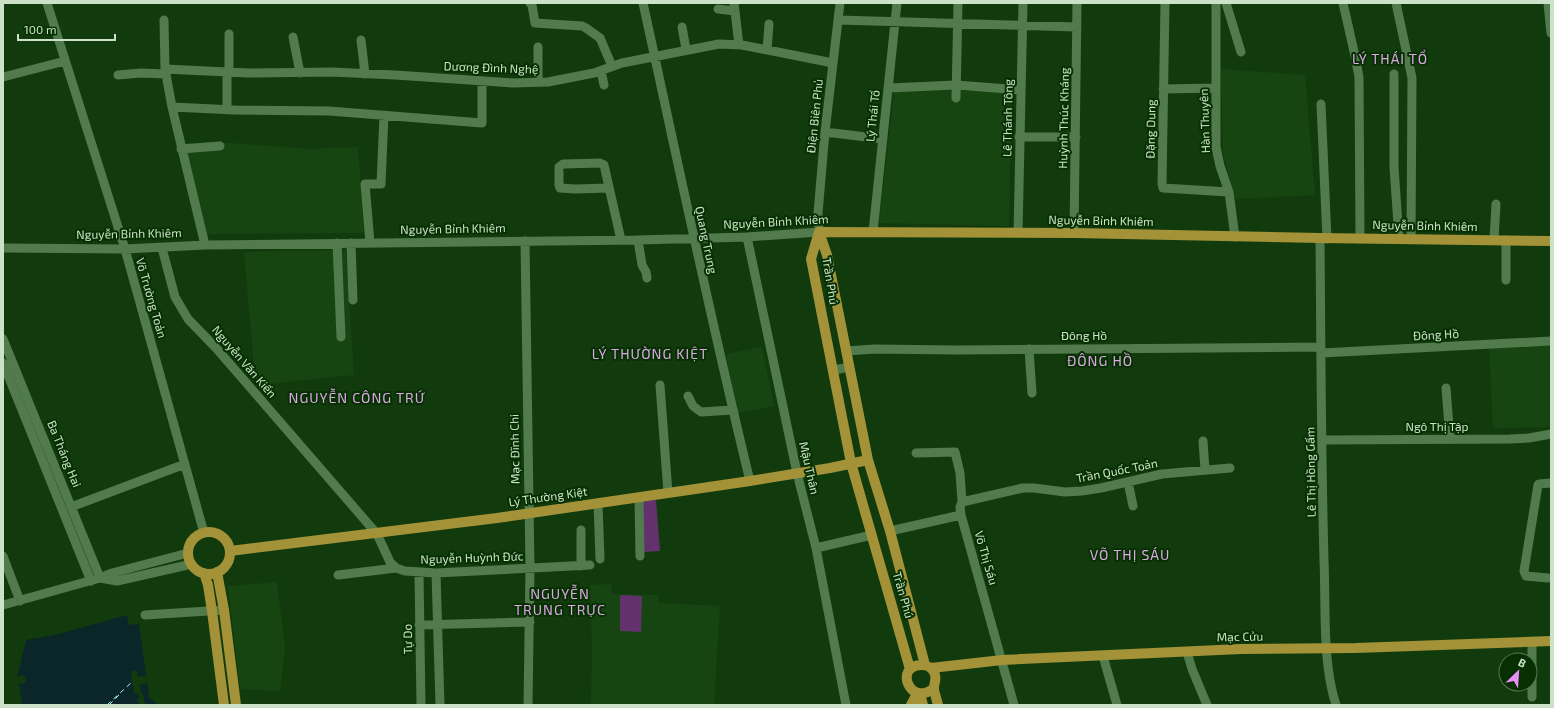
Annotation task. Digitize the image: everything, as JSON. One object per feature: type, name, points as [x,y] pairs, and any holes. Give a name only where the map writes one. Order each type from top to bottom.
[{"type":"main road","name":"Nguyễn Bỉnh Khiêm","points":[[819,232],[1074,233],[1324,239],[1551,241]]},
{"type":"main road","name":"Trần Phú","points":[[819,232],[827,255],[868,460],[890,531],[928,666],[935,674],[936,681],[934,688],[938,705]]},
{"type":"main road","name":"Trần Phú","points":[[819,232],[811,259],[834,370],[851,463],[910,669],[906,680],[911,691],[918,694],[923,705]]},
{"type":"main road","name":"Lý Thường Kiệt","points":[[230,551],[377,534],[598,503],[750,481],[868,460]]},
{"type":"main road","points":[[872,535],[890,531]]},
{"type":"main road","points":[[211,532],[224,538],[230,551],[230,558],[227,564],[217,572],[204,573],[195,568],[188,553],[189,546],[198,535],[211,532]]},
{"type":"main road","points":[[217,572],[224,610],[236,705]]},
{"type":"main road","points":[[204,573],[208,585],[212,611],[224,705]]},
{"type":"main road","name":"Mạc Cửu","points":[[928,666],[1002,660],[1241,649],[1327,649],[1551,641]]},
{"type":"main road","points":[[910,669],[917,665],[928,666]]},
{"type":"main road","points":[[911,705],[918,694],[925,694],[934,688]]},
{"type":"street","name":"Võ Trường Toản","points":[[47,3],[125,249],[204,533]]},
{"type":"street","points":[[530,3],[532,5],[535,23],[582,26],[598,36],[605,48],[612,66]]},
{"type":"street","name":"Quang Trung","points":[[643,3],[693,238],[732,410],[750,481]]},
{"type":"street","name":"Điện Biên Phủ","points":[[819,232],[818,212],[825,132],[840,3]]},
{"type":"street","name":"Lý Thái Tổ","points":[[873,232],[897,3]]},
{"type":"street","points":[[956,98],[958,3]]},
{"type":"street","name":"Lê Thánh Tông","points":[[1018,233],[1022,3]]},
{"type":"street","name":"Huỳnh Thúc Kháng","points":[[1074,233],[1077,3]]},
{"type":"street","name":"Đặng Dung","points":[[1165,3],[1163,188],[1229,192]]},
{"type":"street","name":"Hàn Thuyên","points":[[1216,3],[1216,147],[1220,166],[1229,192],[1235,237]]},
{"type":"street","points":[[1226,3],[1241,52]]},
{"type":"street","points":[[1342,3],[1356,56],[1359,77],[1360,239]]},
{"type":"street","points":[[1396,3],[1412,78],[1411,239]]},
{"type":"street","points":[[1548,3],[1551,33]]},
{"type":"street","points":[[718,9],[735,7],[739,45]]},
{"type":"street","points":[[164,20],[166,72],[172,107],[205,245]]},
{"type":"street","points":[[838,20],[957,24],[1021,24],[1077,27]]},
{"type":"street","points":[[767,50],[769,24]]},
{"type":"street","points":[[682,27],[686,49]]},
{"type":"street","points":[[227,110],[229,34]]},
{"type":"street","points":[[294,37],[300,73]]},
{"type":"street","points":[[361,40],[365,74]]},
{"type":"street","name":"Dương Đình Nghệ","points":[[118,75],[166,72],[332,72],[513,83],[538,82],[567,79],[601,71],[612,66],[655,55],[719,44],[739,45],[833,63]]},
{"type":"street","points":[[538,47],[538,82]]},
{"type":"street","points":[[3,77],[65,61]]},
{"type":"street","points":[[601,71],[604,85]]},
{"type":"street","points":[[1394,74],[1394,167],[1399,239]]},
{"type":"street","points":[[172,107],[227,110],[329,111],[482,123],[482,81]]},
{"type":"street","points":[[889,88],[956,85],[1020,90]]},
{"type":"street","points":[[1163,89],[1216,88]]},
{"type":"street","name":"Lê Thị Hồng Gấm","points":[[1322,104],[1324,239],[1322,440],[1327,649],[1336,705]]},
{"type":"street","points":[[370,243],[365,184],[381,184],[384,115]]},
{"type":"street","points":[[825,132],[883,139]]},
{"type":"street","points":[[1019,138],[1076,137]]},
{"type":"street","points":[[181,149],[220,146]]},
{"type":"street","points":[[609,188],[575,190],[560,188],[559,167],[563,164],[602,164],[605,167],[621,240]]},
{"type":"street","points":[[1494,240],[1496,204]]},
{"type":"street","name":"Nguyễn Bỉnh Khiêm","points":[[3,248],[125,249],[205,245],[638,240],[747,237],[819,232]]},
{"type":"street","name":"Mậu Thân","points":[[747,237],[797,473],[816,548],[846,705]]},
{"type":"street","points":[[638,240],[642,265],[646,272],[647,278]]},
{"type":"street","points":[[1506,240],[1506,280]]},
{"type":"street","name":"Mạc Đĩnh Chi","points":[[525,241],[530,568],[528,705]]},
{"type":"street","points":[[337,243],[341,337]]},
{"type":"street","points":[[351,243],[354,300]]},
{"type":"street","name":"Nguyễn Văn Kiến","points":[[162,248],[175,297],[188,318],[225,358],[377,534]]},
{"type":"street","name":"Ba Tháng Hai","points":[[3,339],[91,581]]},
{"type":"street","name":"Đông Hồ","points":[[846,351],[876,349],[1322,350],[1551,341]]},
{"type":"street","points":[[1029,349],[1032,393]]},
{"type":"street","name":"Ba Tháng Hai","points":[[3,363],[72,507],[100,578]]},
{"type":"street","points":[[834,370],[849,368]]},
{"type":"street","points":[[660,386],[668,493]]},
{"type":"street","points":[[1446,388],[1450,439]]},
{"type":"street","points":[[688,396],[693,406],[701,412],[732,410]]},
{"type":"street","name":"Ngô Thị Tập","points":[[1322,440],[1530,438],[1551,434]]},
{"type":"street","points":[[1203,441],[1205,470]]},
{"type":"street","name":"Võ Thị Sáu","points":[[916,453],[955,452],[960,473],[962,502],[960,507],[961,515],[1014,705]]},
{"type":"street","points":[[72,507],[185,464]]},
{"type":"street","name":"Trần Quốc Toản","points":[[962,502],[1023,488],[1065,492],[1082,491],[1162,474],[1230,468]]},
{"type":"street","points":[[1128,482],[1133,506]]},
{"type":"street","points":[[1548,578],[1526,576],[1524,571],[1538,486],[1539,484],[1551,482]]},
{"type":"street","points":[[639,497],[640,556]]},
{"type":"street","points":[[598,503],[600,559]]},
{"type":"street","points":[[890,531],[961,515]]},
{"type":"street","name":"Nguyễn Huỳnh Đức","points":[[338,575],[396,568],[419,573],[436,573],[585,566],[581,530]]},
{"type":"street","points":[[377,534],[390,562],[396,568]]},
{"type":"street","points":[[816,548],[872,535]]},
{"type":"street","points":[[3,605],[91,581],[112,573],[188,553]]},
{"type":"street","points":[[3,556],[20,601]]},
{"type":"street","points":[[100,578],[117,581],[192,564]]},
{"type":"street","name":"Tự Do","points":[[419,573],[421,705]]},
{"type":"street","points":[[436,573],[440,705]]},
{"type":"street","points":[[145,615],[224,610]]},
{"type":"street","points":[[419,624],[530,622]]},
{"type":"street","points":[[1532,642],[1532,697]]},
{"type":"street","points":[[1188,652],[1192,669],[1207,705]]},
{"type":"street","points":[[1103,656],[1117,705]]},
{"type":"shaded area","points":[[1221,69],[1305,75],[1315,195],[1235,199],[1223,152]]},
{"type":"shaded area","points":[[897,90],[1011,92],[1009,226],[879,223],[894,93]]},
{"type":"shaded area","points":[[182,143],[229,143],[310,149],[358,147],[364,233],[201,234]]},
{"type":"shaded area","points":[[346,250],[354,375],[274,383],[259,389],[255,379],[244,252]]},
{"type":"shaded area","points":[[1551,341],[1551,427],[1493,428],[1489,344]]},
{"type":"shaded area","points":[[762,347],[774,406],[737,413],[726,354]]},
{"type":"shaded area","points":[[656,500],[660,551],[643,552],[641,502]]},
{"type":"shaded area","points":[[277,582],[285,648],[280,691],[240,689],[228,586]]},
{"type":"shaded area","points":[[611,584],[612,594],[658,595],[659,603],[720,606],[714,705],[591,705],[592,650],[590,585]]},
{"type":"shaded area","points":[[620,595],[642,596],[641,632],[620,631]]},
{"type":"water","points":[[127,615],[129,625],[139,624],[149,697],[158,705],[21,705],[17,677],[26,640],[59,634]]},
{"type":"pier","points":[[131,671],[137,671],[138,677],[146,676],[147,683],[140,685],[146,705],[139,704],[137,699],[140,698],[138,693],[134,694]]},
{"type":"pier","points":[[16,673],[18,678],[21,675],[26,677],[26,682],[23,684],[19,683],[22,705],[19,705],[15,677]]},
{"type":"ferry route","points":[[107,705],[132,682]]},
{"type":"ferry route","points":[[109,705],[120,694]]},
{"type":"district","name":"LÝ THÁI TỔ","points":[[1390,59]]},
{"type":"district","name":"LÝ THƯỜNG KIỆT","points":[[650,354]]},
{"type":"district","name":"ĐÔNG HỒ","points":[[1100,361]]},
{"type":"district","name":"NGUYỄN CÔNG TRỨ","points":[[357,398]]},
{"type":"district","name":"VÕ THỊ SÁU","points":[[1130,555]]},
{"type":"district","name":"NGUYỄN TRUNG TRỰC","points":[[560,602]]}]
